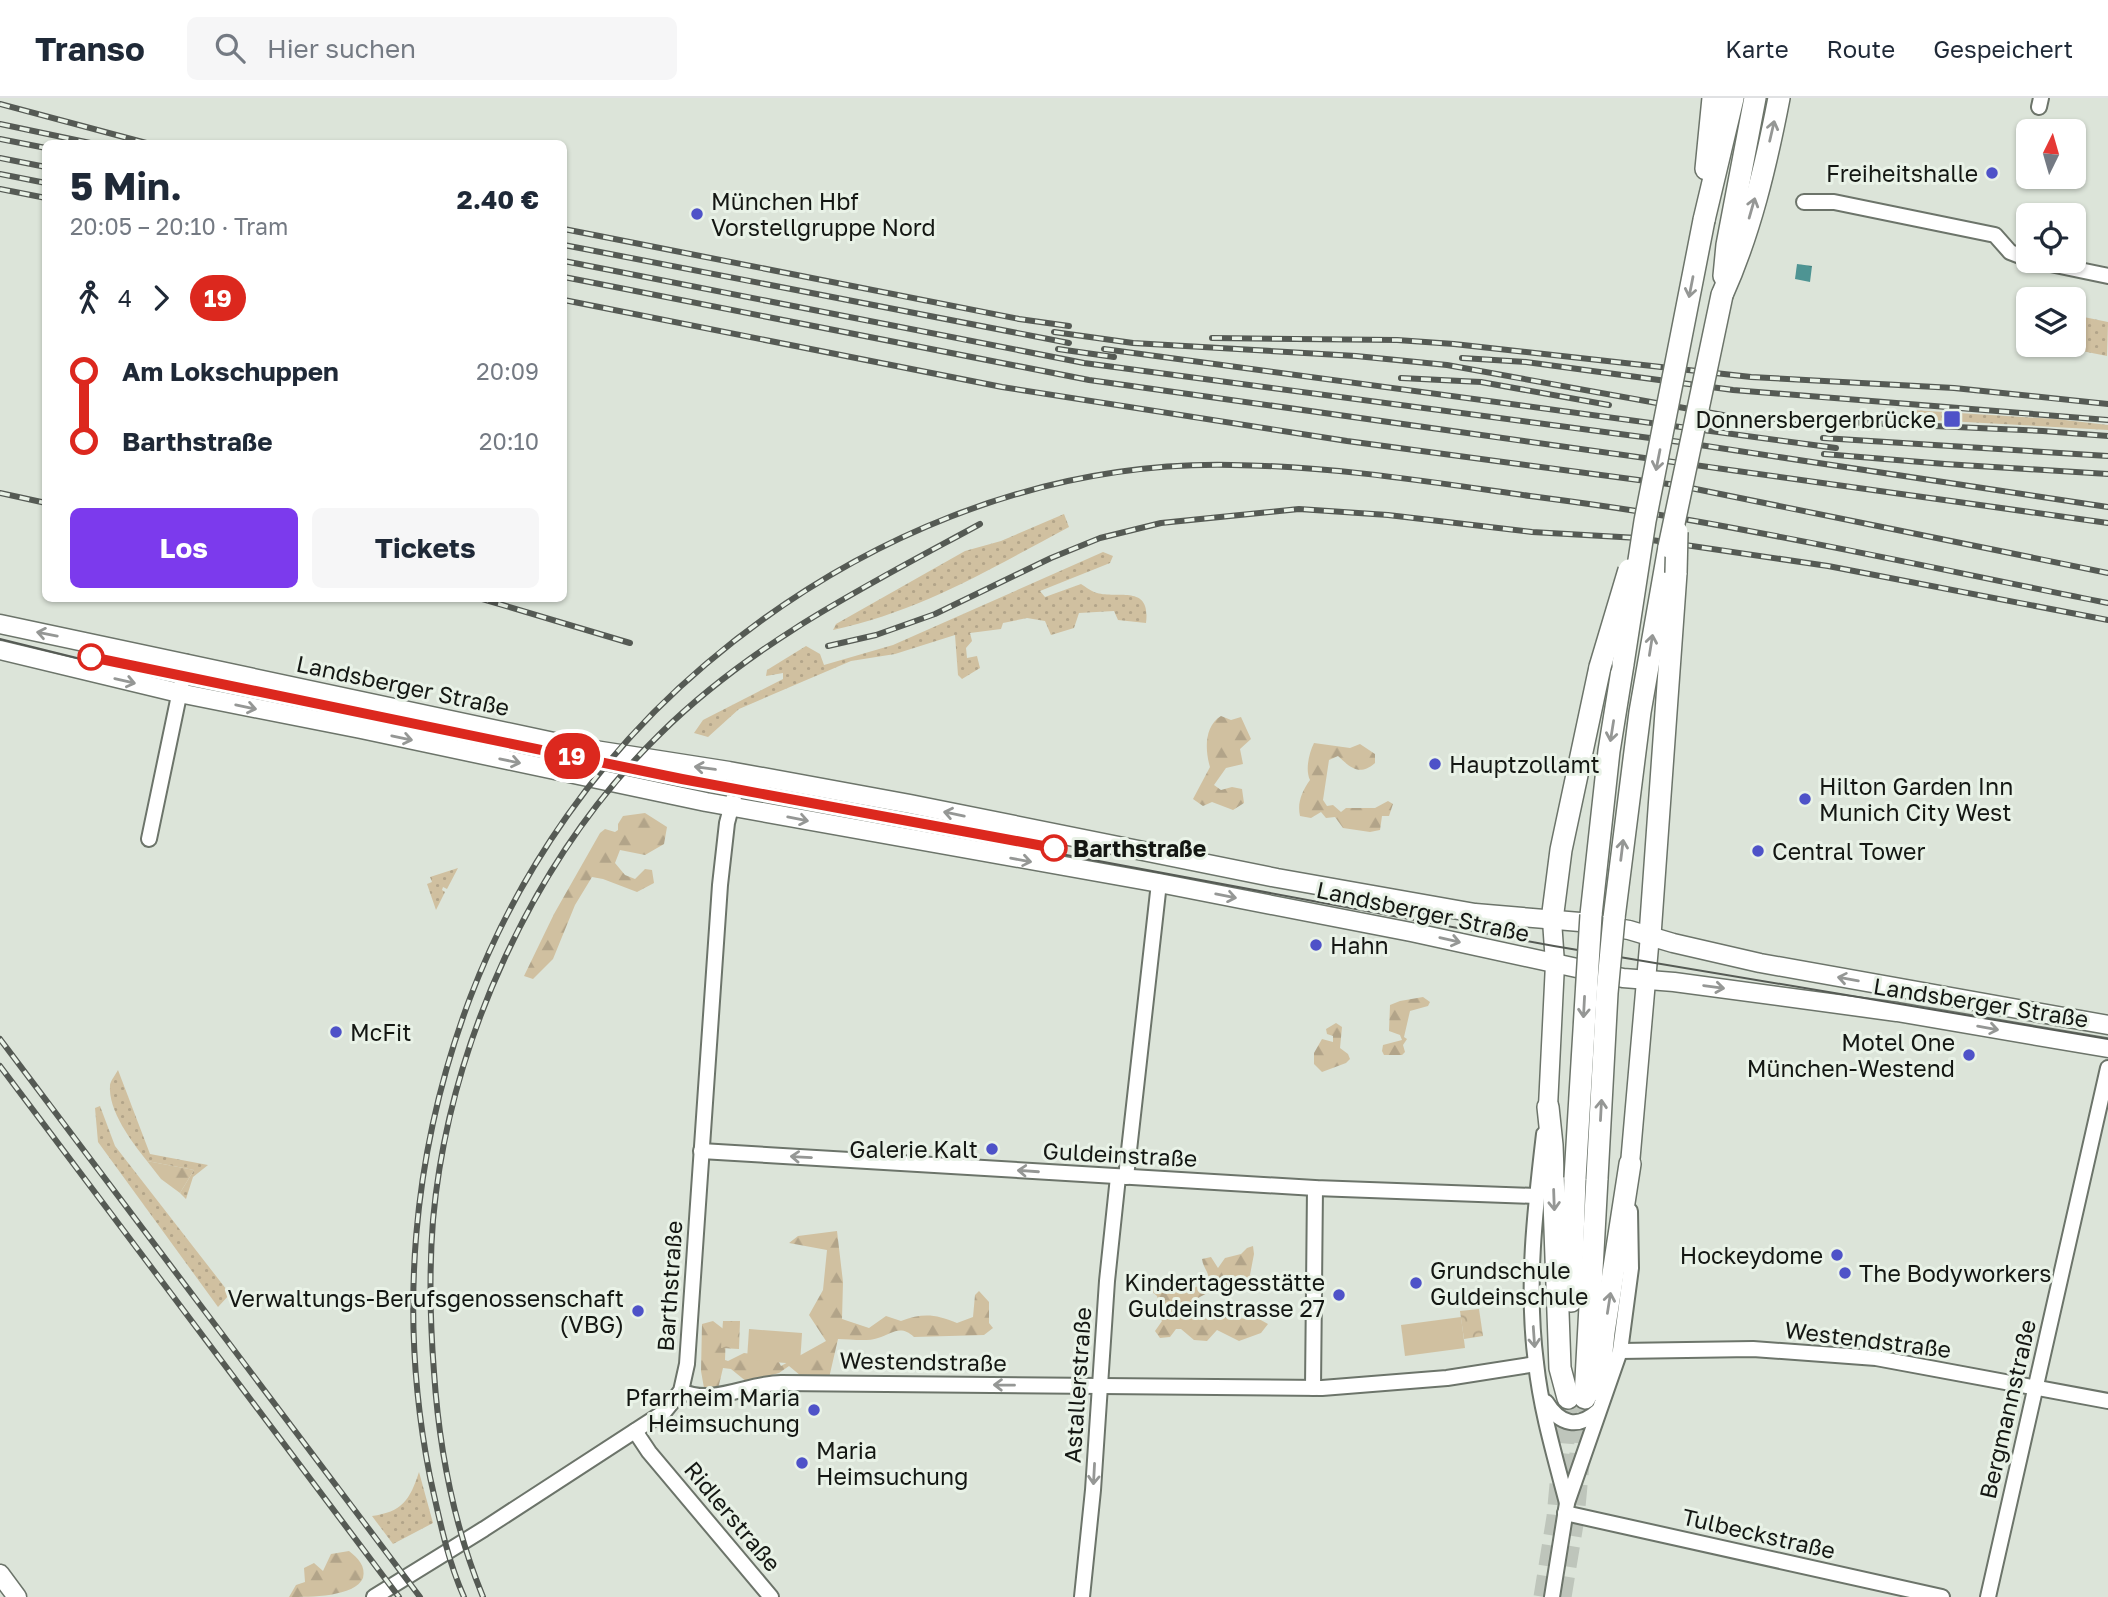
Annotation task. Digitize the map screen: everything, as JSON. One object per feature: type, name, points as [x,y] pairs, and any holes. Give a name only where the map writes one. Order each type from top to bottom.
[{"type":"highway","points":[[1704,220],[1713,98]]},
{"type":"highway","points":[[1587,1399],[1575,1178],[1586,980],[1600,826],[1645,522],[1704,220],[1733,98]]},
{"type":"highway","points":[[1587,1399],[1607,993],[1621,852],[1656,612],[1722,295],[1727,245],[1755,98]]},
{"type":"highway","points":[[1722,295],[1740,255],[1765,164],[1779,98]]},
{"type":"highway","points":[[1650,935],[1676,573],[1677,509]]},
{"type":"highway","points":[[1552,920],[1561,850],[1600,667],[1616,607],[1645,522]]},
{"type":"highway","points":[[1548,1107],[1552,1145],[1560,1368],[1587,1399]]},
{"type":"highway","points":[[1587,1399],[1604,1332],[1630,1164]]},
{"type":"main road","name":"Landsberger Straße","points":[[0,624],[582,748],[797,784],[1277,878],[1475,913],[1580,922],[1650,935],[1760,963],[2108,1025]]},
{"type":"main road","name":"Landsberger Straße","points":[[0,649],[179,693],[730,807],[1159,883],[1623,978],[1897,1012],[2108,1048]]},
{"type":"main road","points":[[1548,1107],[1555,964],[1552,920]]},
{"type":"main road","points":[[1630,1164],[1650,935]]},
{"type":"main road","points":[[0,1574],[17,1597]]},
{"type":"street","points":[[1804,202],[1834,202],[1995,235],[2010,252],[2016,254]]},
{"type":"street","points":[[2086,271],[2108,276]]},
{"type":"street","points":[[149,839],[186,662]]},
{"type":"street","name":"Landsberger Straße","points":[[730,807],[736,789],[742,784],[797,784]]},
{"type":"street","name":"Barthstraße","points":[[681,1391],[687,1364],[720,885],[730,807]]},
{"type":"street","name":"Astallerstraße","points":[[1082,1597],[1093,1490],[1098,1386],[1159,883]]},
{"type":"street","name":"Bergmannstraße","points":[[1988,1597],[2108,1068]]},
{"type":"street","points":[[1548,1107],[1531,1254],[1536,1364],[1566,1508]]},
{"type":"street","name":"Guldeinstraße","points":[[701,1151],[1315,1188],[1536,1196]]},
{"type":"street","points":[[1552,1597],[1566,1508],[1584,1459],[1587,1399],[1620,1351],[1631,1268],[1630,1164]]},
{"type":"street","points":[[1313,1388],[1315,1188]]},
{"type":"street","name":"Westendstraße","points":[[1620,1351],[1753,1349],[1875,1359],[2108,1401]]},
{"type":"street","name":"Westendstraße","points":[[681,1391],[711,1397],[749,1387],[781,1383],[1313,1388],[1447,1378],[1536,1364]]},
{"type":"street","points":[[374,1597],[664,1412],[681,1391]]},
{"type":"street","points":[[1543,1398],[1556,1415],[1572,1422],[1588,1420],[1587,1399]]},
{"type":"street","name":"Ridlerstraße","points":[[635,1431],[649,1452],[771,1597]]},
{"type":"street","points":[[1556,1461],[1584,1459]]},
{"type":"street","name":"Tulbeckstraße","points":[[1566,1508],[1942,1597]]},
{"type":"green space","points":[[2086,317],[2108,322],[2107,356],[2086,352]]},
{"type":"green space","points":[[1912,410],[2056,419],[2108,425],[2108,430],[1911,419]]},
{"type":"green space","points":[[1064,514],[1069,527],[983,573],[896,612],[833,630],[836,624],[965,551],[1001,541]]},
{"type":"green space","points":[[1103,552],[1113,556],[1110,563],[1040,591],[1045,597],[1081,584],[1097,593],[1132,596],[1144,603],[1146,623],[1118,620],[1114,611],[1079,613],[1074,628],[1051,635],[1045,621],[1027,618],[1003,623],[1001,629],[970,633],[972,641],[966,648],[967,658],[977,656],[980,668],[962,679],[958,675],[955,635],[895,654],[851,661],[739,709],[708,737],[694,733],[703,720],[783,679],[783,673],[766,676],[767,670],[806,646],[820,654],[824,665],[893,645]]},
{"type":"green space","points":[[1221,716],[1231,720],[1241,717],[1251,739],[1240,749],[1243,764],[1226,768],[1214,785],[1221,790],[1232,787],[1242,789],[1244,803],[1233,810],[1212,802],[1203,806],[1193,799],[1210,767],[1207,739],[1211,726]]},
{"type":"green space","points":[[1314,743],[1350,748],[1360,744],[1375,754],[1375,763],[1359,770],[1338,756],[1329,760],[1323,800],[1327,806],[1333,805],[1341,812],[1346,808],[1375,808],[1388,801],[1393,804],[1389,816],[1382,816],[1380,830],[1370,832],[1343,828],[1335,817],[1326,818],[1321,812],[1311,818],[1300,816],[1301,797],[1310,780],[1308,762]]},
{"type":"green space","points":[[645,813],[667,827],[664,844],[645,855],[620,850],[615,863],[625,875],[635,879],[645,869],[652,870],[654,883],[637,892],[592,877],[575,905],[553,959],[533,979],[524,976],[554,914],[600,833],[605,829],[615,832],[618,830],[623,816]]},
{"type":"green space","points":[[458,868],[447,889],[443,887],[445,892],[436,910],[427,884],[432,882],[430,877]]},
{"type":"green space","points":[[1423,997],[1430,1002],[1428,1006],[1410,1011],[1404,1037],[1407,1039],[1403,1045],[1405,1052],[1402,1055],[1384,1055],[1383,1045],[1402,1040],[1400,1035],[1389,1031],[1390,1005]]},
{"type":"green space","points":[[1336,1023],[1342,1027],[1340,1048],[1350,1059],[1322,1072],[1314,1064],[1314,1053],[1322,1039],[1333,1042],[1333,1036],[1327,1034],[1326,1029]]},
{"type":"green space","points":[[118,1070],[150,1154],[208,1165],[193,1177],[186,1199],[180,1193],[194,1170],[147,1161],[122,1126],[110,1095],[111,1083]]},
{"type":"green space","points":[[100,1106],[115,1146],[230,1294],[218,1307],[98,1142],[95,1108]]},
{"type":"green space","points":[[147,1161],[194,1170],[180,1193],[161,1179]]},
{"type":"green space","points":[[837,1231],[843,1282],[842,1319],[869,1328],[886,1316],[901,1321],[929,1316],[957,1323],[973,1317],[975,1295],[979,1291],[989,1302],[989,1323],[993,1328],[984,1335],[914,1337],[904,1331],[896,1331],[874,1339],[838,1339],[829,1378],[801,1376],[789,1366],[779,1373],[747,1382],[731,1369],[723,1368],[718,1389],[704,1388],[701,1371],[702,1324],[713,1321],[726,1331],[725,1360],[728,1361],[744,1353],[776,1357],[781,1366],[826,1341],[809,1315],[823,1290],[827,1250],[789,1243],[798,1236]]},
{"type":"green space","points":[[1253,1246],[1250,1275],[1264,1282],[1256,1289],[1228,1288],[1211,1292],[1187,1306],[1204,1318],[1213,1320],[1224,1309],[1230,1318],[1259,1319],[1268,1324],[1261,1333],[1239,1341],[1217,1330],[1207,1341],[1194,1340],[1181,1329],[1176,1329],[1170,1337],[1160,1338],[1155,1331],[1162,1321],[1155,1311],[1159,1305],[1157,1296],[1150,1290],[1156,1287],[1184,1291],[1196,1287],[1209,1279],[1202,1259],[1211,1257],[1218,1268],[1225,1258],[1241,1254]]},
{"type":"green space","points":[[1479,1309],[1483,1336],[1464,1339],[1460,1311]]},
{"type":"green space","points":[[1461,1317],[1465,1348],[1405,1356],[1401,1325]]},
{"type":"green space","points":[[723,1321],[740,1321],[739,1349],[721,1348]]},
{"type":"green space","points":[[749,1329],[802,1333],[800,1364],[747,1360]]},
{"type":"green space","points":[[419,1472],[433,1523],[393,1544],[372,1516],[398,1508],[408,1497]]},
{"type":"green space","points":[[349,1551],[362,1566],[363,1578],[358,1584],[331,1595],[289,1597],[296,1585],[305,1582],[304,1568],[314,1563],[323,1571],[331,1554]]},
{"type":"water","points":[[1797,264],[1812,266],[1810,282],[1795,279]]},
{"type":"tunnel","points":[[1544,1597],[1557,1517],[1568,1398]]},
{"type":"tunnel","points":[[1561,1597],[1574,1518],[1585,1398]]},
{"type":"tram line","points":[[0,639],[85,660],[681,786],[1554,946],[2108,1039]]},
{"type":"tram line","name":"19","points":[[91,657],[682,779],[1054,848]]},
{"type":"railway","points":[[0,104],[135,140]]},
{"type":"railway","points":[[0,124],[76,140]]},
{"type":"railway","points":[[0,139],[42,147]]},
{"type":"railway","points":[[0,158],[42,166]]},
{"type":"railway","points":[[0,174],[42,182]]},
{"type":"railway","points":[[0,189],[42,197]]},
{"type":"railway","points":[[567,230],[1019,319],[1069,326]]},
{"type":"railway","points":[[567,246],[1069,343]]},
{"type":"railway","points":[[567,262],[1084,363],[1680,442],[2108,507]]},
{"type":"railway","points":[[567,278],[1089,380],[2108,523]]},
{"type":"railway","points":[[567,301],[1002,387],[1347,441],[1676,485],[2108,573]]},
{"type":"railway","points":[[1054,332],[1133,343],[1356,356],[1447,365],[1734,417],[2108,436]]},
{"type":"railway","points":[[1212,338],[1397,340],[1454,344],[1751,377],[1954,388],[2108,404]]},
{"type":"railway","points":[[1058,349],[1114,357]]},
{"type":"railway","points":[[1104,349],[1836,448]]},
{"type":"railway","points":[[1462,358],[1526,362],[1733,390],[2108,420]]},
{"type":"railway","points":[[1401,378],[1481,382],[1609,405]]},
{"type":"railway","points":[[1823,438],[2108,456]]},
{"type":"railway","points":[[1824,454],[2108,474]]},
{"type":"railway","points":[[464,1597],[448,1553],[430,1477],[420,1416],[413,1295],[423,1175],[450,1056],[470,998],[513,904],[567,816],[598,775],[632,736],[706,664],[763,620],[822,580],[885,545],[951,517],[1019,494],[1088,477],[1160,467],[1232,465],[1307,468],[1381,476],[1632,510],[1777,536],[2108,603]]},
{"type":"railway","points":[[0,493],[42,502]]},
{"type":"railway","points":[[828,646],[876,635],[935,614],[1051,558],[1100,538],[1161,523],[1299,509],[1388,515],[1532,532],[1638,538],[1828,566],[2108,620]]},
{"type":"railway","points":[[483,1597],[456,1515],[444,1458],[436,1401],[430,1296],[431,1258],[442,1153],[458,1087],[479,1021],[505,957],[537,895],[574,837],[615,782],[661,733],[697,700],[773,643],[813,617],[980,524]]},
{"type":"railway","points":[[492,602],[630,643]]},
{"type":"railway","points":[[0,1039],[420,1597]]},
{"type":"railway","points":[[0,1066],[399,1597]]},
{"type":"place","name":"Freiheitshalle","points":[[1992,173]]},
{"type":"place","name":"München Hbf Vorstellgruppe Nord","points":[[697,214]]},
{"type":"place","name":"Donnersbergerbrücke","points":[[1952,419]]},
{"type":"place","name":"Hauptzollamt","points":[[1435,764]]},
{"type":"place","name":"Hilton Garden Inn Munich City West","points":[[1805,799]]},
{"type":"place","name":"Barthstraße","points":[[1054,848]]},
{"type":"place","name":"Central Tower","points":[[1758,851]]},
{"type":"place","name":"Hahn","points":[[1316,945]]},
{"type":"place","name":"McFit","points":[[336,1032]]},
{"type":"place","name":"Motel One München-Westend","points":[[1969,1055]]},
{"type":"place","name":"Galerie Kalt","points":[[992,1149]]},
{"type":"place","name":"Hockeydome","points":[[1837,1255]]},
{"type":"place","name":"The Bodyworkers","points":[[1845,1273]]},
{"type":"place","name":"Grundschule Guldeinschule","points":[[1416,1283]]},
{"type":"place","name":"Kindertagesstätte Guldeinstrasse 27","points":[[1339,1295]]},
{"type":"place","name":"Verwaltungs-Berufsgenossenschaft (VBG)","points":[[638,1311]]},
{"type":"place","name":"Pfarrheim Maria Heimsuchung","points":[[814,1410]]},
{"type":"place","name":"Maria Heimsuchung","points":[[802,1463]]}]
